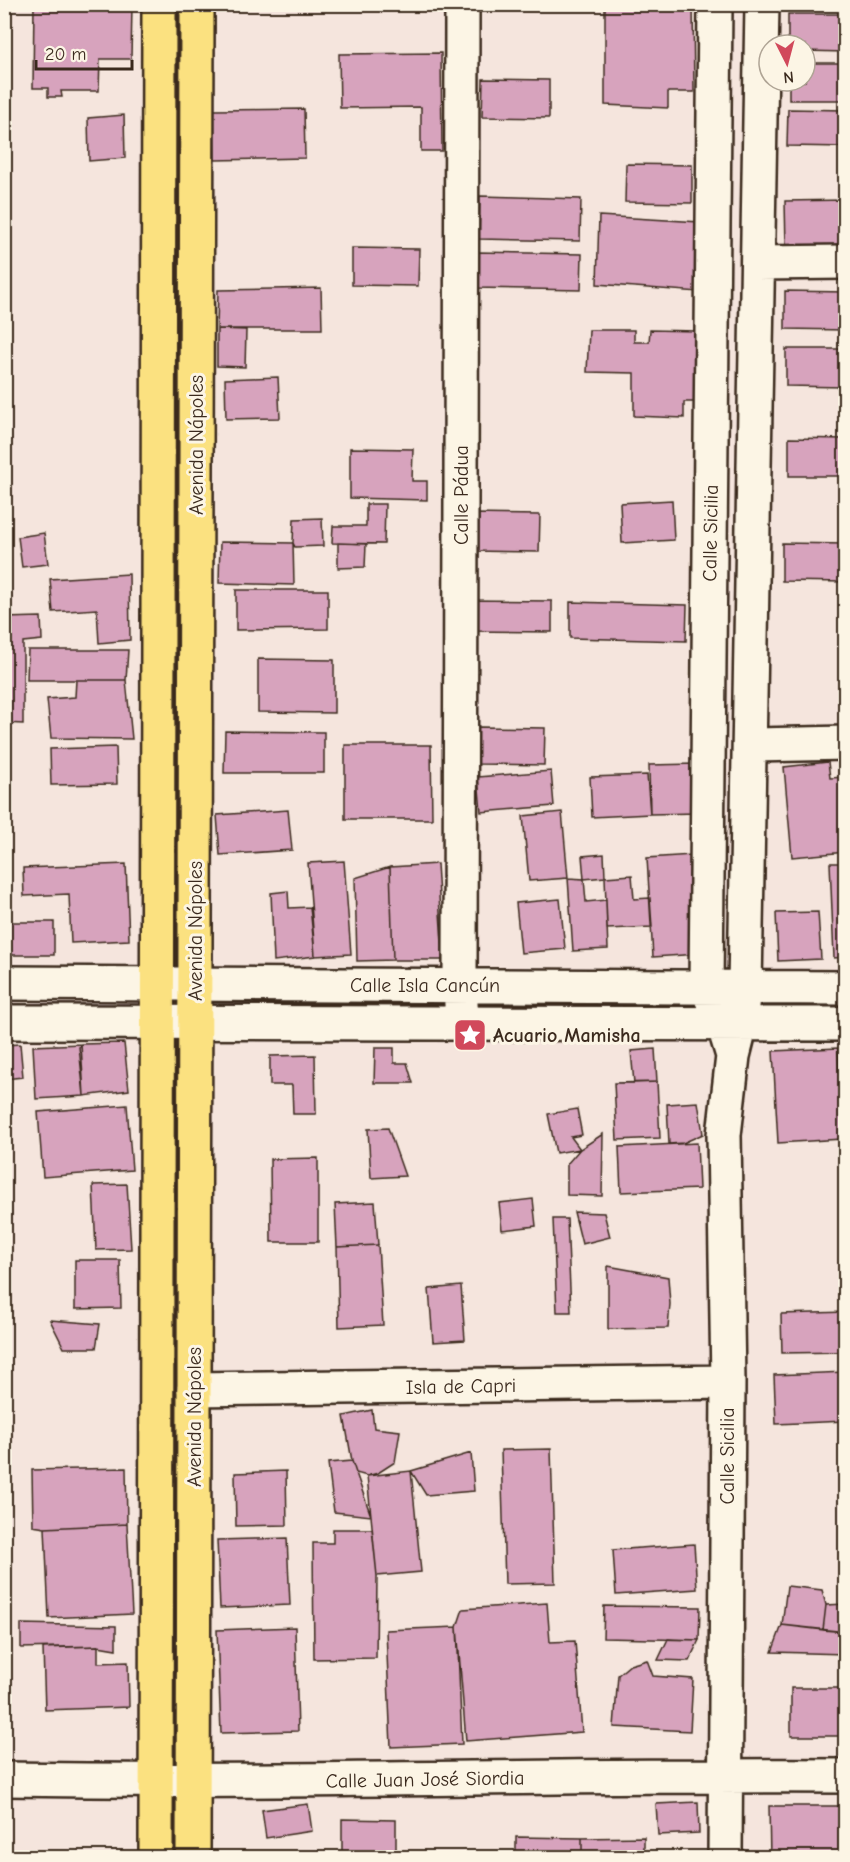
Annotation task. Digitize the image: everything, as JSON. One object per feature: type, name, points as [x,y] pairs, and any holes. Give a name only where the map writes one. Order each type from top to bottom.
[{"type":"main road","name":"Avenida Nápoles","points":[[156,1857],[159,4]]},
{"type":"main road","name":"Avenida Nápoles","points":[[193,1857],[197,4]]},
{"type":"street","name":"Calle Pádua","points":[[462,4],[460,985],[462,1023]]},
{"type":"street","name":"Calle Sicilia","points":[[715,4],[706,987],[732,1023]]},
{"type":"street","name":"Calle Sicilia","points":[[725,1857],[728,1382],[724,1135],[733,1056],[732,1023],[745,987],[751,745],[762,4]]},
{"type":"street","points":[[758,263],[846,262]]},
{"type":"street","points":[[751,745],[846,742]]},
{"type":"street","name":"Calle Isla Cancún","points":[[4,983],[846,987]]},
{"type":"street","name":"Calle Isla Cancún","points":[[4,1022],[846,1024]]},
{"type":"street","name":"Isla de Capri","points":[[194,1389],[728,1382]]},
{"type":"street","name":"Calle Juan José Siordia","points":[[4,1779],[193,1782],[724,1775],[846,1776]]},
{"type":"building","points":[[34,4],[132,4],[131,59],[100,59],[99,91],[61,91],[62,97],[48,97],[48,88],[33,88]]},
{"type":"building","points":[[605,4],[693,4],[694,92],[668,92],[668,108],[605,105]]},
{"type":"building","points":[[788,14],[846,14],[846,52],[817,51],[817,33],[788,33]]},
{"type":"building","points":[[441,53],[442,151],[421,151],[421,107],[340,108],[339,54]]},
{"type":"building","points":[[817,63],[846,63],[846,100],[789,100],[789,93],[817,93]]},
{"type":"building","points":[[483,79],[549,80],[549,118],[482,117]]},
{"type":"building","points":[[304,109],[305,158],[215,160],[214,110]]},
{"type":"building","points":[[788,109],[846,110],[846,147],[787,146]]},
{"type":"building","points":[[124,115],[125,158],[89,161],[88,118]]},
{"type":"building","points":[[626,164],[692,165],[692,203],[625,202]]},
{"type":"building","points":[[480,196],[581,199],[580,241],[479,239]]},
{"type":"building","points":[[846,200],[846,247],[786,247],[785,201]]},
{"type":"building","points":[[599,216],[700,222],[699,292],[597,284]]},
{"type":"building","points":[[352,248],[419,249],[418,286],[352,285]]},
{"type":"building","points":[[476,252],[582,254],[581,290],[475,288]]},
{"type":"building","points":[[321,288],[322,329],[217,329],[218,290]]},
{"type":"building","points":[[785,291],[846,292],[846,330],[785,329]]},
{"type":"building","points":[[217,329],[246,330],[245,367],[217,366]]},
{"type":"building","points":[[589,330],[634,330],[634,342],[649,342],[650,330],[696,331],[695,402],[684,402],[684,418],[634,416],[634,373],[587,372]]},
{"type":"building","points":[[786,349],[846,349],[846,387],[786,386]]},
{"type":"building","points":[[278,377],[280,418],[226,419],[225,379]]},
{"type":"building","points":[[789,438],[846,439],[846,476],[789,476]]},
{"type":"building","points":[[350,448],[413,449],[412,481],[427,481],[427,500],[350,498]]},
{"type":"building","points":[[672,500],[674,540],[622,543],[620,503]]},
{"type":"building","points":[[366,504],[385,504],[384,544],[332,543],[333,526],[366,526]]},
{"type":"building","points":[[473,514],[540,515],[539,552],[473,551]]},
{"type":"building","points":[[322,518],[323,546],[295,547],[293,543],[294,519]]},
{"type":"building","points":[[44,533],[48,564],[22,567],[18,537]]},
{"type":"building","points":[[220,542],[293,543],[294,585],[219,583]]},
{"type":"building","points":[[338,543],[366,544],[365,567],[338,568]]},
{"type":"building","points":[[782,543],[846,544],[846,582],[782,581]]},
{"type":"building","points":[[129,574],[130,640],[99,643],[97,609],[53,612],[50,579]]},
{"type":"building","points":[[236,590],[328,590],[328,629],[236,630]]},
{"type":"building","points":[[468,600],[552,601],[552,632],[468,631]]},
{"type":"building","points":[[570,602],[687,605],[686,641],[570,638]]},
{"type":"building","points":[[41,617],[42,640],[23,642],[23,724],[4,723],[4,618]]},
{"type":"building","points":[[28,650],[128,650],[126,680],[27,680]]},
{"type":"building","points":[[258,659],[334,660],[334,713],[258,712]]},
{"type":"building","points":[[76,680],[126,680],[132,739],[51,738],[47,699],[75,697]]},
{"type":"building","points":[[478,727],[545,728],[544,765],[478,764]]},
{"type":"building","points":[[225,731],[324,732],[324,773],[224,773]]},
{"type":"building","points":[[345,745],[431,745],[432,819],[345,819]]},
{"type":"building","points":[[116,747],[117,784],[51,785],[50,749]]},
{"type":"building","points":[[828,762],[830,778],[846,777],[846,852],[792,857],[784,767]]},
{"type":"building","points":[[697,764],[698,813],[650,814],[649,765]]},
{"type":"building","points":[[551,771],[554,806],[481,812],[478,777]]},
{"type":"building","points":[[647,775],[650,814],[592,817],[590,777]]},
{"type":"building","points":[[288,810],[292,850],[220,855],[217,815]]},
{"type":"building","points":[[562,812],[568,878],[529,881],[523,816]]},
{"type":"building","points":[[604,854],[605,877],[584,879],[582,856]]},
{"type":"building","points":[[692,855],[699,954],[653,957],[647,858]]},
{"type":"building","points":[[344,861],[351,954],[315,956],[308,863]]},
{"type":"building","points":[[830,863],[846,863],[846,957],[834,958]]},
{"type":"building","points":[[126,864],[129,940],[71,943],[69,894],[24,896],[23,868]]},
{"type":"building","points":[[437,864],[443,960],[393,960],[390,867]]},
{"type":"building","points":[[390,867],[393,960],[357,961],[355,878]]},
{"type":"building","points":[[632,875],[634,899],[650,898],[652,927],[607,929],[605,877]]},
{"type":"building","points":[[568,878],[584,879],[586,902],[606,900],[608,949],[573,951]]},
{"type":"building","points":[[288,891],[289,908],[310,907],[315,956],[274,961],[271,893]]},
{"type":"building","points":[[560,899],[565,949],[521,953],[516,903]]},
{"type":"building","points":[[818,912],[821,959],[778,961],[776,913]]},
{"type":"building","points":[[4,922],[54,922],[54,955],[4,955]]},
{"type":"building","points":[[124,1043],[129,1090],[84,1096],[79,1047],[81,1044]]},
{"type":"building","points":[[20,1044],[23,1077],[4,1079],[4,1045]]},
{"type":"building","points":[[81,1044],[84,1096],[36,1099],[33,1046]]},
{"type":"building","points":[[375,1048],[394,1048],[394,1063],[407,1063],[413,1083],[374,1083]]},
{"type":"building","points":[[838,1048],[842,1139],[778,1143],[773,1051]]},
{"type":"building","points":[[655,1049],[657,1082],[634,1083],[631,1051]]},
{"type":"building","points":[[315,1055],[316,1114],[293,1114],[292,1085],[270,1085],[270,1056]]},
{"type":"building","points":[[657,1082],[660,1138],[617,1140],[614,1083]]},
{"type":"building","points":[[698,1102],[703,1134],[683,1143],[669,1144],[667,1104]]},
{"type":"building","points":[[127,1105],[132,1170],[43,1177],[38,1112]]},
{"type":"building","points":[[577,1109],[582,1135],[571,1137],[580,1149],[556,1153],[548,1114]]},
{"type":"building","points":[[388,1128],[405,1176],[371,1178],[368,1129]]},
{"type":"building","points":[[603,1134],[602,1196],[567,1195],[567,1164],[580,1149]]},
{"type":"building","points":[[697,1143],[699,1189],[621,1192],[619,1147]]},
{"type":"building","points":[[318,1158],[318,1242],[271,1242],[270,1159]]},
{"type":"building","points":[[127,1184],[131,1249],[96,1250],[93,1185]]},
{"type":"building","points":[[842,1195],[846,1195],[846,1231],[842,1231]]},
{"type":"building","points":[[533,1199],[536,1226],[502,1230],[499,1203]]},
{"type":"building","points":[[375,1202],[378,1245],[337,1247],[335,1204]]},
{"type":"building","points":[[574,1212],[604,1213],[610,1237],[582,1244]]},
{"type":"building","points":[[553,1219],[567,1219],[571,1312],[557,1312]]},
{"type":"building","points":[[378,1245],[383,1325],[339,1327],[337,1247]]},
{"type":"building","points":[[75,1260],[120,1260],[121,1308],[75,1309]]},
{"type":"building","points":[[608,1266],[668,1277],[670,1304],[668,1328],[608,1329]]},
{"type":"building","points":[[461,1286],[465,1340],[433,1342],[429,1289]]},
{"type":"building","points":[[846,1312],[846,1352],[782,1353],[781,1314]]},
{"type":"building","points":[[50,1320],[100,1324],[96,1348],[64,1348]]},
{"type":"building","points":[[846,1372],[846,1421],[776,1424],[774,1375]]},
{"type":"building","points":[[372,1410],[374,1428],[400,1431],[395,1462],[378,1473],[367,1476],[356,1473],[344,1416]]},
{"type":"building","points":[[551,1449],[555,1583],[505,1584],[501,1450]]},
{"type":"building","points":[[471,1453],[474,1491],[426,1495],[411,1471]]},
{"type":"building","points":[[352,1461],[371,1516],[334,1512],[328,1463]]},
{"type":"building","points":[[126,1468],[127,1524],[45,1528],[33,1526],[32,1470]]},
{"type":"building","points":[[286,1471],[287,1525],[236,1526],[235,1473]]},
{"type":"building","points":[[411,1471],[421,1572],[377,1576],[367,1476]]},
{"type":"building","points":[[127,1524],[132,1614],[49,1618],[45,1528]]},
{"type":"building","points":[[333,1529],[372,1529],[377,1576],[376,1658],[314,1659],[313,1543],[333,1543]]},
{"type":"building","points":[[287,1538],[290,1605],[220,1608],[217,1540]]},
{"type":"building","points":[[694,1544],[697,1589],[616,1595],[613,1550]]},
{"type":"building","points":[[787,1586],[822,1590],[826,1605],[823,1630],[782,1625]]},
{"type":"building","points":[[547,1603],[550,1642],[575,1641],[582,1732],[466,1741],[457,1627],[463,1609]]},
{"type":"building","points":[[846,1604],[846,1632],[823,1630],[826,1605]]},
{"type":"building","points":[[604,1606],[700,1607],[699,1640],[603,1638]]},
{"type":"building","points":[[21,1624],[116,1626],[116,1649],[98,1646],[21,1648]]},
{"type":"building","points":[[782,1625],[846,1632],[846,1654],[772,1652]]},
{"type":"building","points":[[295,1627],[298,1731],[221,1733],[217,1630]]},
{"type":"building","points":[[457,1627],[462,1744],[391,1747],[386,1630]]},
{"type":"building","points":[[668,1639],[699,1640],[689,1661],[658,1660]]},
{"type":"building","points":[[98,1646],[98,1663],[128,1662],[129,1707],[45,1710],[43,1648]]},
{"type":"building","points":[[647,1660],[653,1676],[693,1679],[690,1731],[614,1727],[618,1675],[630,1665]]},
{"type":"building","points":[[791,1688],[846,1688],[845,1736],[791,1736]]},
{"type":"building","points":[[698,1802],[699,1833],[658,1835],[656,1804]]},
{"type":"building","points":[[308,1804],[312,1831],[266,1838],[262,1810]]},
{"type":"building","points":[[769,1806],[846,1806],[846,1858],[770,1858]]},
{"type":"building","points":[[342,1819],[396,1820],[396,1858],[342,1858]]},
{"type":"building","points":[[516,1837],[582,1838],[582,1858],[516,1858]]},
{"type":"building","points":[[644,1837],[644,1858],[582,1858],[582,1838]]},
{"type":"building","points":[[476,1852],[515,1853],[514,1858],[476,1858]]},
{"type":"place","name":"Acuario Mamisha","points":[[470,1035]]}]
